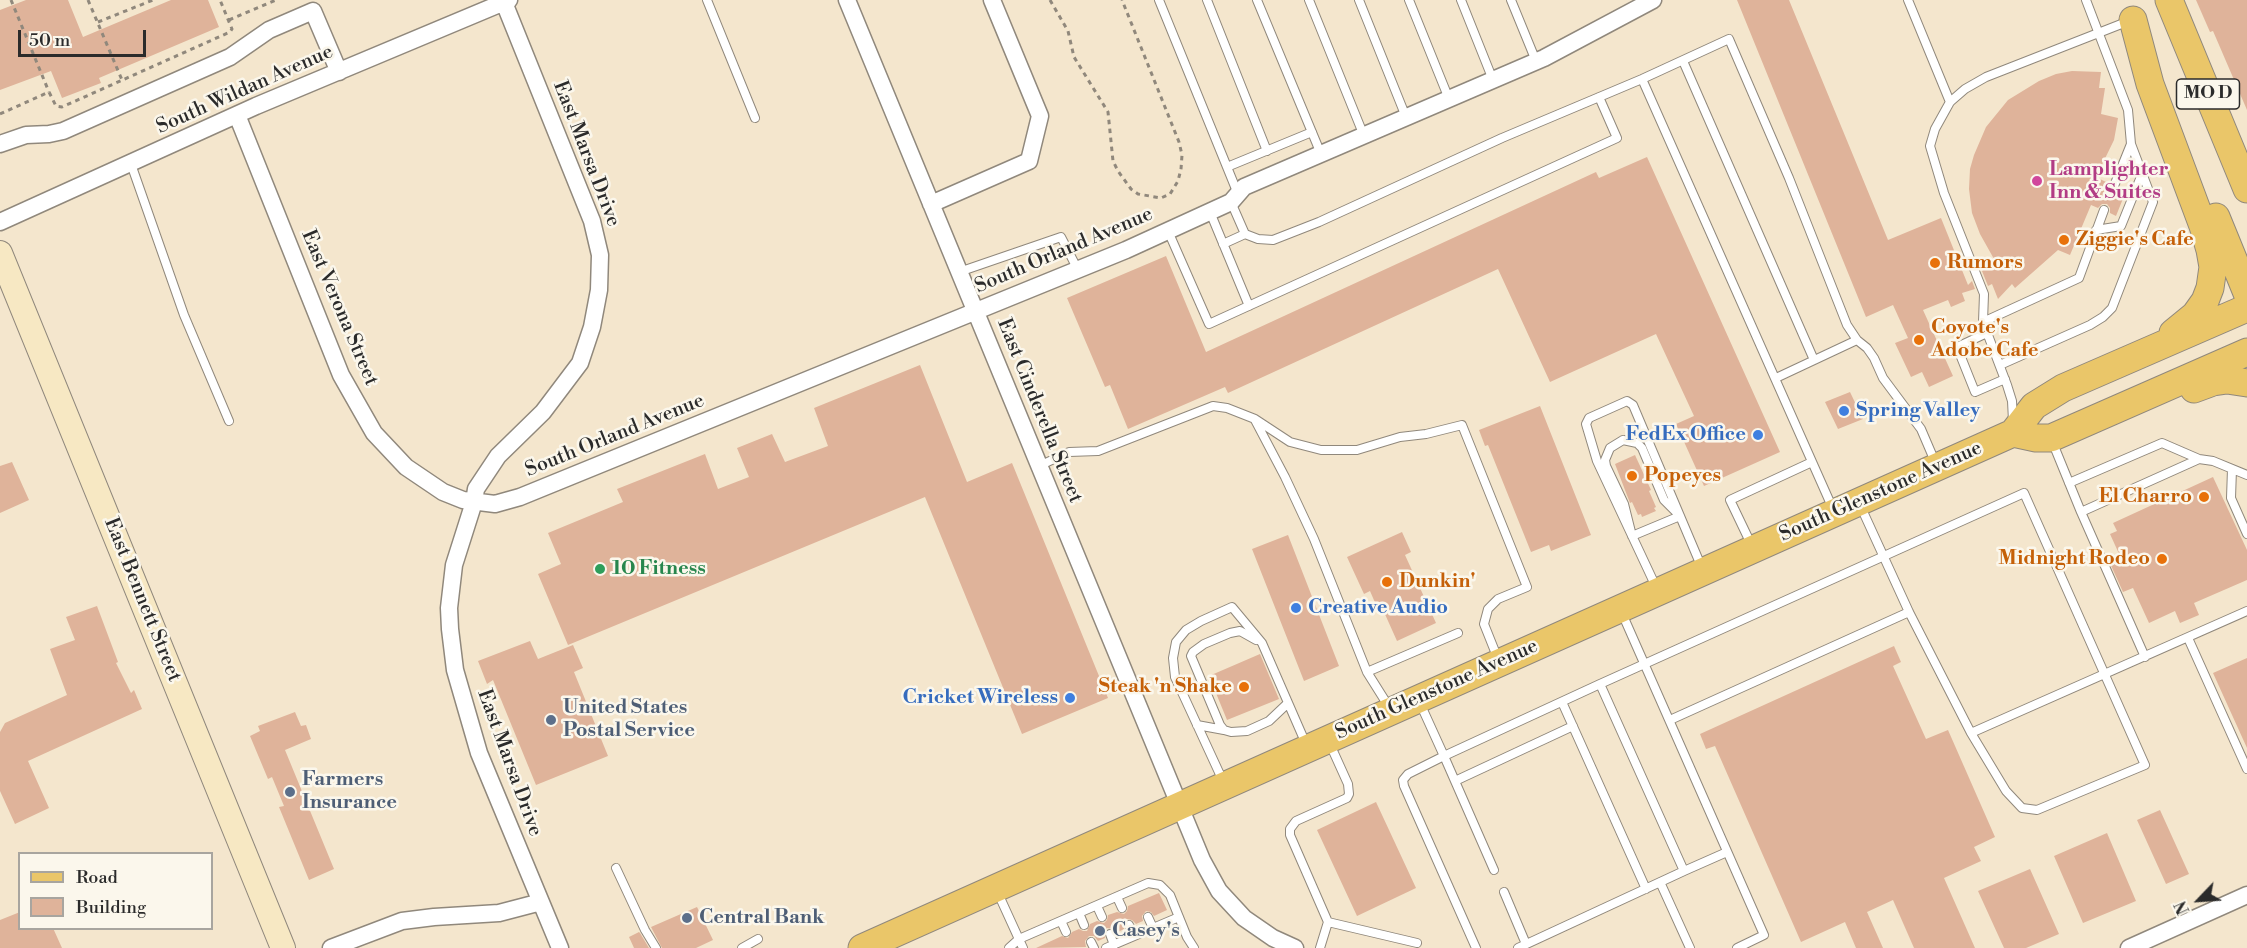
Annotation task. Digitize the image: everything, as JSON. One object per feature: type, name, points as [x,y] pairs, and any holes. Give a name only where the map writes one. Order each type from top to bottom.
[{"type":"main road","name":"MO D","points":[[2169,0],[2234,146],[2247,188]]},
{"type":"main road","name":"MO D","points":[[2129,10],[2247,293]]},
{"type":"main road","points":[[2129,10],[2150,84],[2203,226],[2213,267],[2210,288],[2205,301],[2195,315],[2150,350]]},
{"type":"main road","name":"South Glenstone Avenue","points":[[862,948],[2013,433],[2034,406],[2063,388],[2247,308]]},
{"type":"main road","points":[[2062,433],[2247,352]]},
{"type":"main road","points":[[2013,433],[2036,438],[2098,430],[2212,382],[2227,380],[2247,383]]},
{"type":"street","name":"East Cinderella Street","points":[[847,0],[1202,860],[1219,891],[1244,918],[1271,943],[1295,948]]},
{"type":"street","points":[[931,204],[1029,160],[1040,116],[992,0]]},
{"type":"street","name":"South Orland Avenue","points":[[474,502],[495,504],[520,497],[1078,270],[1210,212],[1235,198],[1244,187],[1536,61],[1653,0]]},
{"type":"street","name":"South Wildan Avenue","points":[[0,222],[237,115],[505,1]]},
{"type":"street","name":"East Marsa Drive","points":[[505,1],[592,220],[600,255],[599,290],[592,327],[580,363],[543,412],[498,456],[476,489],[454,565],[449,608],[451,650],[462,698],[479,753],[560,948]]},
{"type":"street","points":[[0,144],[26,135],[63,131],[230,57],[269,30],[312,6],[339,72]]},
{"type":"street","name":"East Verona Street","points":[[237,115],[341,375],[374,433],[406,466],[443,492],[474,502]]},
{"type":"street","name":"East Bennett Street","points":[[0,253],[283,948]]},
{"type":"street","points":[[2129,948],[2247,895]]},
{"type":"street","points":[[331,948],[402,921],[499,913],[541,902]]},
{"type":"lane","points":[[707,0],[755,118]]},
{"type":"lane","points":[[1160,0],[1227,167],[1245,234]]},
{"type":"lane","points":[[1207,0],[1267,151]]},
{"type":"lane","points":[[1257,0],[1321,154]]},
{"type":"lane","points":[[1309,0],[1364,136]]},
{"type":"lane","points":[[1359,0],[1406,117]]},
{"type":"lane","points":[[1409,0],[1449,99]]},
{"type":"lane","points":[[1461,0],[1493,80]]},
{"type":"lane","points":[[1511,0],[1536,61]]},
{"type":"lane","points":[[1908,0],[1950,102]]},
{"type":"lane","points":[[2000,365],[2090,325],[2112,308],[2150,215],[2153,202],[2131,144],[2128,110],[2086,0]]},
{"type":"lane","points":[[2013,433],[2012,401],[1983,322],[1984,294],[1944,193],[1930,146],[1935,129],[1950,102],[1965,89],[1986,77],[2098,33],[2129,10]]},
{"type":"lane","points":[[1223,244],[1245,234],[1258,239],[1273,240],[1284,236],[1599,96],[1642,80],[1729,39],[1789,178],[1847,325],[1870,353],[1882,378],[1921,429],[1938,467]]},
{"type":"lane","points":[[1683,61],[1814,360]]},
{"type":"lane","points":[[1476,948],[1404,786],[1403,780],[1408,774],[1644,663],[1883,556],[2025,493],[2145,765],[2037,810],[2022,808],[2006,791],[1971,733],[1883,556],[1812,462],[1642,80]]},
{"type":"lane","points":[[1168,231],[1209,324],[1617,138],[1599,96]]},
{"type":"lane","points":[[1227,167],[1312,132]]},
{"type":"lane","points":[[2114,186],[2131,144]]},
{"type":"lane","points":[[131,164],[184,315],[229,421]]},
{"type":"lane","points":[[2096,230],[2121,226],[2142,174]]},
{"type":"lane","points":[[1983,322],[2079,278],[2104,210]]},
{"type":"lane","points":[[1210,212],[1249,306]]},
{"type":"lane","points":[[959,272],[1061,237],[1078,270]]},
{"type":"lane","points":[[1987,333],[1957,347],[1975,392],[2005,379]]},
{"type":"lane","points":[[1776,378],[1857,340]]},
{"type":"lane","points":[[1658,591],[1597,461],[1586,424],[1588,418],[1627,401],[1633,405],[1704,571]]},
{"type":"lane","points":[[1039,466],[1069,452],[1098,451],[1213,406],[1227,408],[1255,419],[1290,442],[1321,450],[1357,450],[1400,437],[1426,434],[1462,425],[1527,587],[1498,599],[1488,609],[1484,624],[1499,662]]},
{"type":"lane","points":[[1255,419],[1286,477],[1314,539],[1367,672],[1391,710]]},
{"type":"lane","points":[[2062,433],[2069,483],[2145,657]]},
{"type":"lane","points":[[1632,537],[1624,504],[1606,466],[1606,454],[1616,443],[1630,440],[1642,448],[1664,500],[1680,516]]},
{"type":"lane","points":[[2069,483],[2162,443],[2199,459],[2213,461],[2247,475]]},
{"type":"lane","points":[[2081,512],[2199,459]]},
{"type":"lane","points":[[1753,549],[1730,500],[1812,462]]},
{"type":"lane","points":[[2232,469],[2231,498],[2247,534]]},
{"type":"lane","points":[[1632,537],[1680,516]]},
{"type":"lane","points":[[1225,784],[1175,677],[1173,658],[1176,642],[1186,630],[1232,607],[1262,643],[1288,703],[1348,784],[1347,798],[1296,821],[1290,829],[1290,835],[1328,922],[1320,948]]},
{"type":"lane","points":[[1620,608],[1764,935],[1737,948]]},
{"type":"lane","points":[[1971,733],[2247,611]]},
{"type":"lane","points":[[1670,720],[1909,612]]},
{"type":"lane","points":[[1224,730],[1192,661],[1193,652],[1211,640],[1240,631],[1262,643]]},
{"type":"lane","points":[[1367,672],[1458,633]]},
{"type":"lane","points":[[2188,638],[2247,769]]},
{"type":"lane","points":[[1600,684],[1684,871]]},
{"type":"lane","points":[[1418,698],[1494,870]]},
{"type":"lane","points":[[1562,702],[1646,889]]},
{"type":"lane","points":[[1197,725],[1239,732],[1257,728],[1269,721],[1288,703]]},
{"type":"lane","points":[[1455,781],[1573,726]]},
{"type":"lane","points":[[1504,892],[1522,946],[1727,852]]},
{"type":"lane","points":[[616,868],[656,948]]},
{"type":"lane","points":[[1660,882],[1690,948]]},
{"type":"lane","points":[[1010,948],[1061,921],[1148,884],[1160,885],[1170,895],[1187,937],[1194,948]]},
{"type":"lane","points":[[996,888],[1021,944]]},
{"type":"lane","points":[[1135,889],[1140,900]]},
{"type":"lane","points":[[1117,897],[1122,908]]},
{"type":"lane","points":[[1097,906],[1102,917]]},
{"type":"lane","points":[[1079,914],[1084,925]]},
{"type":"lane","points":[[1148,917],[1153,928]]},
{"type":"lane","points":[[1110,934],[1110,946],[1179,917]]},
{"type":"lane","points":[[1061,921],[1066,932]]},
{"type":"lane","points":[[1328,922],[1417,944]]},
{"type":"lane","points":[[1129,925],[1134,936]]},
{"type":"lane","points":[[742,948],[758,939]]},
{"type":"path","points":[[11,0],[49,92],[56,106],[62,107],[230,32],[232,29],[220,0]]},
{"type":"path","points":[[88,0],[122,80]]},
{"type":"path","points":[[98,22],[153,0]]},
{"type":"path","points":[[229,20],[276,0]]},
{"type":"path","points":[[1050,0],[1068,31],[1074,57],[1108,112],[1113,161],[1118,171],[1131,189],[1138,194],[1161,198],[1170,194],[1178,181],[1182,155],[1175,131],[1122,0]]},
{"type":"path","points":[[0,114],[49,92]]},
{"type":"building","points":[[26,0],[68,0],[83,37],[171,0],[208,0],[219,27],[99,78],[101,83],[62,98],[51,71],[0,90],[0,10]]},
{"type":"building","points":[[1737,0],[1789,0],[1888,240],[1941,218],[1968,285],[1972,281],[1975,289],[1962,293],[1965,301],[1951,307],[1948,300],[1923,310],[1953,376],[1929,387],[1922,372],[1911,377],[1895,343],[1908,338],[1893,305],[1866,317]]},
{"type":"building","points":[[2196,0],[2247,0],[2247,110],[2213,31],[2210,32]]},
{"type":"building","name":"Lamplighter Inn & Suites","points":[[2072,71],[2101,72],[2099,88],[2105,88],[2101,114],[2118,118],[2114,140],[2096,177],[2108,183],[2111,192],[2120,188],[2126,191],[2116,216],[2110,213],[2107,204],[2102,204],[2098,208],[2091,205],[2070,255],[2058,250],[2015,288],[2012,284],[1998,299],[1992,284],[1988,286],[1982,271],[1994,259],[1980,234],[1972,213],[1969,189],[1970,169],[1974,155],[1986,127],[2008,100],[2039,81]]},
{"type":"building","points":[[1647,157],[1780,452],[1704,486],[1676,424],[1694,416],[1656,334],[1550,382],[1498,269],[1228,393],[1225,387],[1128,429],[1110,385],[1105,387],[1067,298],[1166,256],[1206,352],[1596,172],[1599,178]]},
{"type":"building","points":[[920,365],[967,482],[1012,463],[1108,698],[1022,734],[925,497],[568,645],[538,574],[561,564],[548,533],[623,502],[617,489],[705,454],[718,489],[749,477],[737,448],[772,434],[785,462],[828,446],[814,408]]},
{"type":"building","name":"Spring Valley","points":[[1850,392],[1863,419],[1838,429],[1825,402]]},
{"type":"building","points":[[1540,406],[1591,535],[1551,551],[1549,545],[1531,552],[1488,445],[1485,446],[1479,430]]},
{"type":"building","name":"Popeyes","points":[[1635,455],[1656,507],[1654,508],[1656,511],[1642,517],[1641,514],[1638,515],[1632,502],[1630,503],[1615,464]]},
{"type":"building","points":[[12,462],[29,500],[0,513],[0,466]]},
{"type":"building","name":"Midnight Rodeo","points":[[2213,477],[2247,550],[2247,580],[2194,603],[2199,615],[2180,623],[2175,611],[2149,623],[2133,588],[2123,592],[2109,561],[2120,556],[2110,534],[2117,531],[2113,523]]},
{"type":"building","name":"Dunkin'","points":[[1402,532],[1411,552],[1405,555],[1436,623],[1397,641],[1384,612],[1380,614],[1370,591],[1364,594],[1347,557]]},
{"type":"building","name":"Creative Audio","points":[[1288,535],[1339,666],[1304,681],[1252,549]]},
{"type":"building","points":[[97,606],[118,662],[116,663],[131,693],[134,690],[142,709],[28,761],[49,808],[15,824],[0,791],[0,732],[5,723],[67,695],[50,649],[75,640],[66,617]]},
{"type":"building","name":"United States Postal Service","points":[[530,641],[538,659],[573,645],[583,668],[574,672],[608,756],[536,785],[493,680],[487,684],[478,661]]},
{"type":"building","points":[[1894,646],[1901,662],[1893,666],[1926,739],[1948,730],[1995,837],[1974,847],[1981,861],[1944,878],[1975,948],[1914,948],[1893,900],[1867,912],[1883,948],[1856,948],[1845,922],[1801,942],[1715,746],[1706,749],[1700,734]]},
{"type":"building","name":"Steak 'n Shake","points":[[1260,654],[1279,699],[1227,720],[1209,676]]},
{"type":"building","points":[[2247,658],[2247,748],[2213,673]]},
{"type":"building","points":[[295,712],[301,726],[306,725],[311,739],[285,750],[334,869],[309,880],[279,807],[284,806],[272,777],[268,779],[250,736],[260,731],[258,726]]},
{"type":"building","points":[[1376,802],[1416,888],[1357,916],[1317,830]]},
{"type":"building","points":[[2160,810],[2189,874],[2166,884],[2137,820]]},
{"type":"building","points":[[2107,833],[2136,901],[2083,923],[2054,856]]},
{"type":"building","points":[[2030,869],[2059,934],[2026,948],[2004,948],[1978,891]]},
{"type":"building","points":[[1159,893],[1167,910],[1154,916],[1151,912],[1146,911],[1142,916],[1143,921],[1136,924],[1127,919],[1123,924],[1124,929],[1116,933],[1114,929],[1107,928],[1104,932],[1105,938],[1098,941],[1094,936],[1089,936],[1085,941],[1086,947],[1036,948],[1062,936],[1068,938],[1072,932],[1079,929],[1087,931],[1090,924],[1097,921],[1104,923],[1108,915],[1117,912],[1124,914],[1128,906]]},
{"type":"building","name":"Central Bank","points":[[697,907],[713,940],[696,948],[662,948],[651,927]]},
{"type":"building","points":[[18,913],[18,930],[54,930],[62,948],[0,948],[0,920]]},
{"type":"building","points":[[639,932],[649,948],[634,948],[629,937]]},
{"type":"place","name":"Lamplighter Inn & Suites","points":[[2037,181]]},
{"type":"place","name":"Ziggie's Cafe","points":[[2064,240]]},
{"type":"place","name":"Rumors","points":[[1935,263]]},
{"type":"place","name":"Coyote's Adobe Cafe","points":[[1919,340]]},
{"type":"place","name":"Spring Valley","points":[[1844,411]]},
{"type":"place","name":"FedEx Office","points":[[1758,435]]},
{"type":"place","name":"Popeyes","points":[[1632,476]]},
{"type":"place","name":"El Charro","points":[[2204,497]]},
{"type":"place","name":"Midnight Rodeo","points":[[2162,559]]},
{"type":"place","name":"10 Fitness","points":[[600,569]]},
{"type":"place","name":"Dunkin'","points":[[1387,582]]},
{"type":"place","name":"Creative Audio","points":[[1296,608]]},
{"type":"place","name":"Steak 'n Shake","points":[[1244,687]]},
{"type":"place","name":"Cricket Wireless","points":[[1070,698]]},
{"type":"place","name":"United States Postal Service","points":[[551,720]]},
{"type":"place","name":"Farmers Insurance","points":[[290,792]]},
{"type":"place","name":"Central Bank","points":[[687,918]]},
{"type":"place","name":"Casey's","points":[[1100,931]]}]
